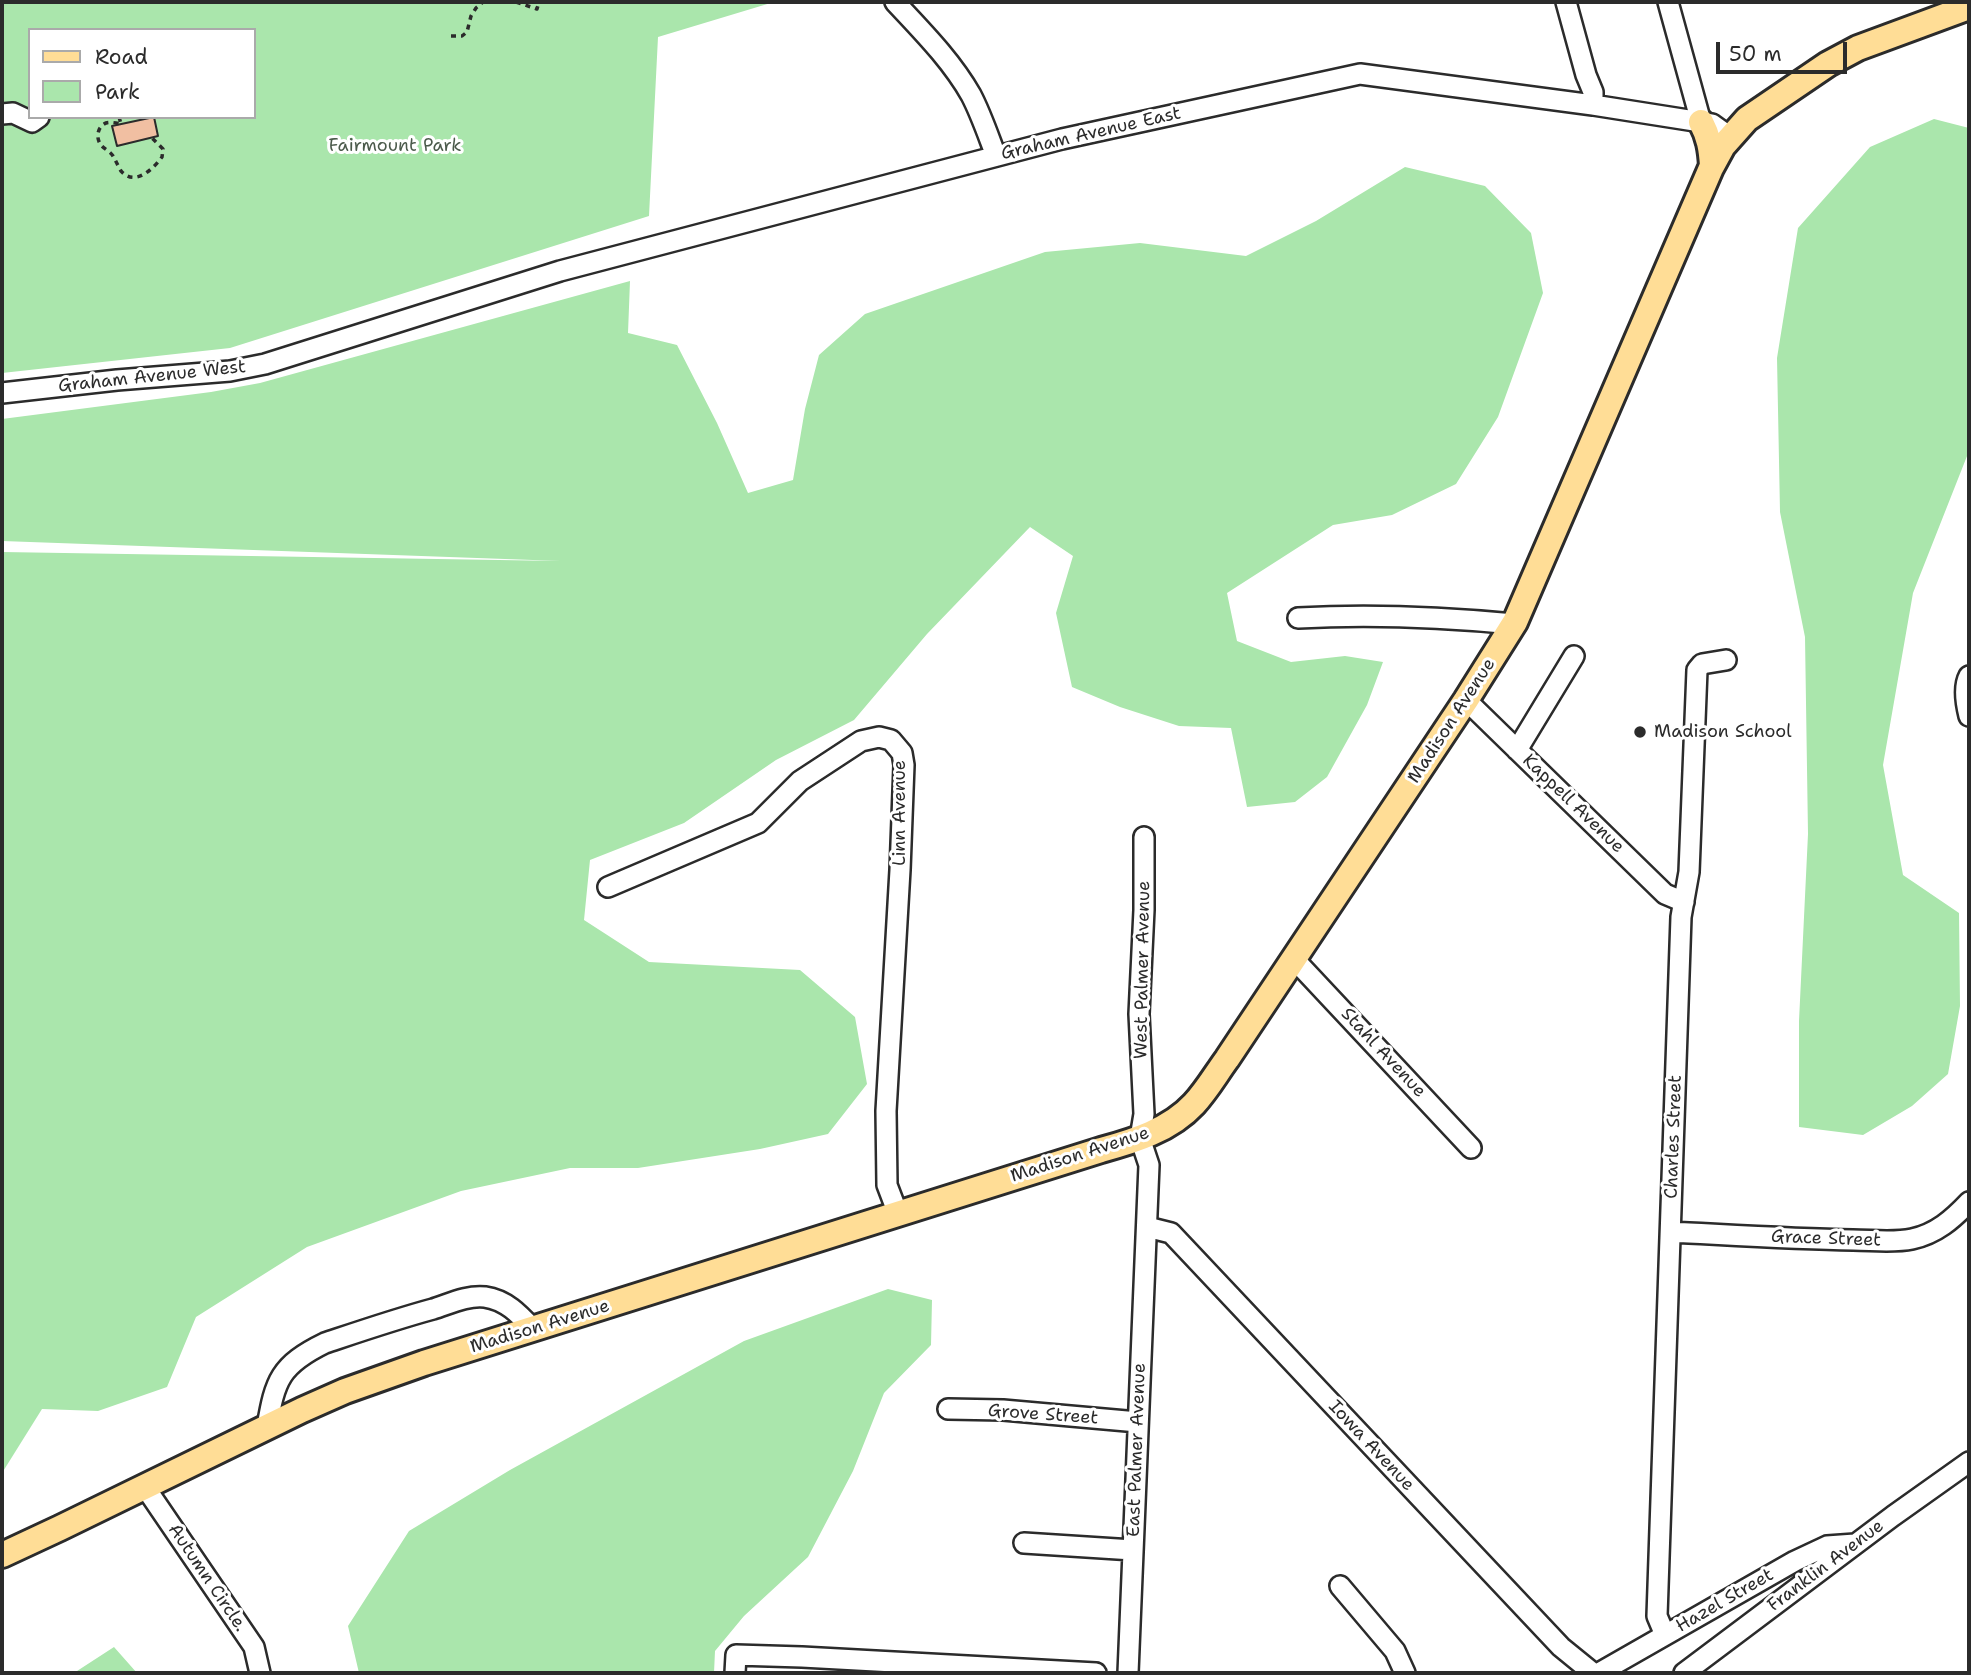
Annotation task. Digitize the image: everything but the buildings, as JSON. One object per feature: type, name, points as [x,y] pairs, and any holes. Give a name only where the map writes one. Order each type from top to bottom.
[{"type":"main road","name":"Madison Avenue","points":[[2,1555],[345,1391],[424,1363],[1140,1138],[1167,1125],[1195,1104],[1294,959],[1514,624],[1723,146],[1747,119],[1858,47],[1969,8]]},
{"type":"main road","points":[[1701,122],[1708,134],[1713,166]]},
{"type":"street","points":[[895,2],[930,38],[960,77],[980,113],[996,156]]},
{"type":"street","points":[[1566,2],[1593,92],[1592,105]]},
{"type":"street","points":[[1668,2],[1701,122]]},
{"type":"street","name":"Graham Avenue East","points":[[460,301],[560,271],[1062,139],[1360,74],[1701,122],[1712,124],[1730,137]]},
{"type":"street","points":[[2,114],[13,113],[32,122],[36,119]]},
{"type":"street","name":"Graham Avenue West","points":[[2,393],[230,371],[265,364],[460,301]]},
{"type":"street","points":[[1298,618],[1354,615],[1514,624]]},
{"type":"street","points":[[1517,750],[1574,656]]},
{"type":"street","name":"Charles Street","points":[[1665,1635],[1657,1616],[1681,917],[1689,873],[1697,670],[1702,664],[1726,660]]},
{"type":"street","points":[[1969,676],[1966,681],[1969,714]]},
{"type":"street","name":"Kappell Avenue","points":[[1466,700],[1665,894],[1684,902]]},
{"type":"street","name":"Linn Avenue","points":[[608,887],[758,823],[800,781],[861,741],[879,737],[891,740],[897,745],[904,765],[887,1111],[887,1185],[898,1214]]},
{"type":"street","name":"West Palmer Avenue","points":[[1144,837],[1139,1014],[1144,1114],[1140,1138],[1149,1165],[1147,1227]]},
{"type":"street","name":"Stahl Avenue","points":[[1294,959],[1471,1148]]},
{"type":"street","name":"Grace Street","points":[[1671,1232],[1893,1241],[1912,1239],[1936,1230],[1955,1217],[1969,1202]]},
{"type":"street","name":"East Palmer Avenue","points":[[1128,1673],[1147,1227]]},
{"type":"street","name":"Iowa Avenue","points":[[1147,1227],[1171,1233],[1552,1638],[1593,1673]]},
{"type":"street","points":[[267,1427],[272,1396],[279,1378],[288,1367],[325,1343],[468,1298],[498,1300],[513,1308],[533,1329]]},
{"type":"street","name":"Grove Street","points":[[948,1409],[1003,1410],[1139,1422]]},
{"type":"street","name":"Franklin Avenue","points":[[1684,1673],[1856,1543],[1969,1462]]},
{"type":"street","name":"Autumn Circle.","points":[[145,1486],[254,1647],[260,1673]]},
{"type":"street","points":[[1024,1543],[1133,1550]]},
{"type":"street","name":"Hazel Street","points":[[1599,1673],[1795,1561],[1827,1546],[1856,1543]]},
{"type":"street","points":[[1340,1586],[1395,1651],[1405,1673]]},
{"type":"street","points":[[736,1664],[1096,1673]]},
{"type":"path","points":[[451,36],[462,36],[467,32],[471,16],[483,2]]},
{"type":"path","points":[[516,2],[537,9],[539,2]]},
{"type":"path","points":[[120,119],[121,124],[104,124],[99,130],[98,138],[101,146],[114,157],[123,174],[143,176],[162,157],[163,149],[152,138]]},
{"type":"green space","name":"Fairmount Park","points":[[2,2],[774,2],[658,37],[649,216],[230,348],[2,373]]},
{"type":"green space","points":[[1934,119],[1969,128],[1969,451],[1913,593],[1883,765],[1903,875],[1959,913],[1960,1006],[1948,1074],[1912,1106],[1863,1135],[1799,1127],[1799,1021],[1808,834],[1805,637],[1780,512],[1777,358],[1798,228],[1870,147]]},
{"type":"green space","points":[[1405,167],[1485,186],[1531,233],[1543,293],[1498,417],[1456,484],[1392,515],[1333,525],[1227,593],[1237,641],[1291,662],[1345,656],[1383,662],[1367,705],[1327,777],[1295,802],[1247,807],[1231,728],[1179,726],[1120,707],[1072,687],[1056,613],[1073,556],[1030,527],[927,634],[854,720],[776,760],[684,823],[590,860],[584,920],[649,962],[800,970],[855,1017],[867,1084],[828,1134],[760,1149],[638,1168],[570,1168],[461,1191],[307,1247],[196,1317],[167,1387],[98,1411],[42,1409],[2,1473],[2,552],[561,561],[2,541],[2,419],[211,392],[260,383],[630,281],[628,333],[677,345],[717,423],[748,493],[793,480],[805,409],[819,355],[865,314],[1045,252],[1140,243],[1246,256],[1316,221]]},
{"type":"green space","points":[[888,1289],[932,1300],[931,1345],[884,1393],[853,1471],[808,1557],[744,1616],[715,1651],[714,1673],[359,1673],[348,1626],[409,1531],[510,1470],[744,1341]]},
{"type":"green space","points":[[114,1647],[137,1673],[75,1673],[77,1671]]},
{"type":"place","name":"Madison School","points":[[1640,732]]}]
